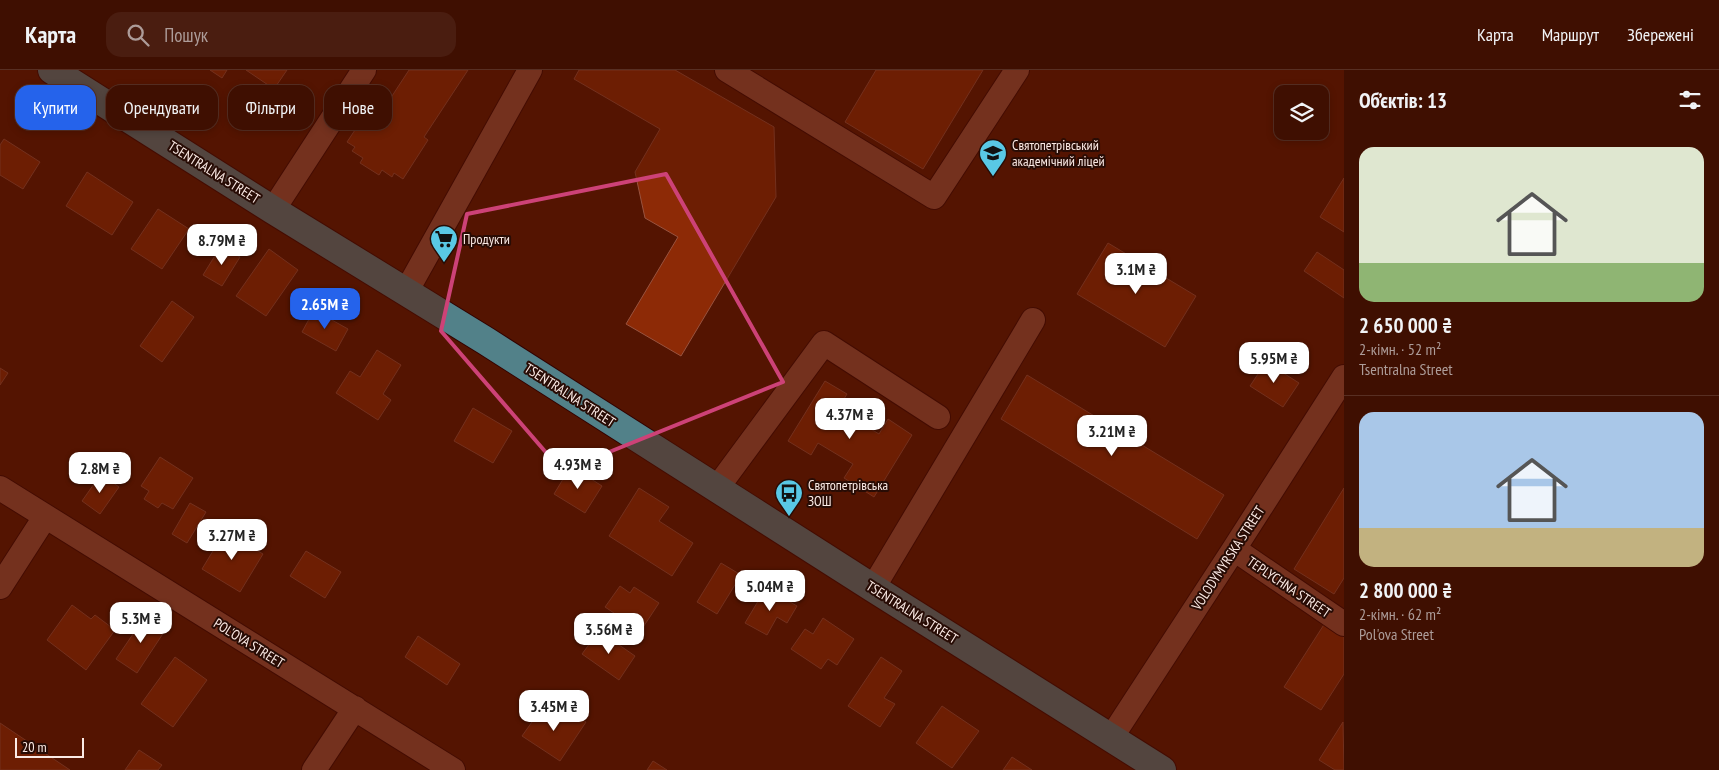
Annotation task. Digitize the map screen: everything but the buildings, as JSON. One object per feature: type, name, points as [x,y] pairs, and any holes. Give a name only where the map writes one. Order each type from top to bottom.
[{"type":"main road","name":"TSENTRALNA STREET","points":[[52,70],[1162,770]]},
{"type":"street","points":[[273,210],[364,70]]},
{"type":"street","points":[[406,292],[530,70]]},
{"type":"street","points":[[727,70],[934,197],[1017,70]]},
{"type":"street","points":[[873,588],[1032,320]]},
{"type":"street","points":[[717,488],[824,343],[938,416]]},
{"type":"street","name":"VOLODYMYRSKA STREET","points":[[1111,738],[1344,377]]},
{"type":"street","name":"POL'OVA STREET","points":[[0,488],[453,770]]},
{"type":"street","points":[[0,587],[45,517]]},
{"type":"street","name":"TEPLYCHNA STREET","points":[[1234,549],[1344,624]]},
{"type":"street","points":[[314,770],[355,708]]},
{"type":"highlighted area","points":[[666,174],[783,382],[562,471],[441,331],[467,214]]},
{"type":"place","name":"Святопетрівський академічний ліцей","points":[[993,177]]},
{"type":"place","name":"Продукти","points":[[444,263]]},
{"type":"place","name":"Святопетрівська ЗОШ","points":[[789,517]]}]
